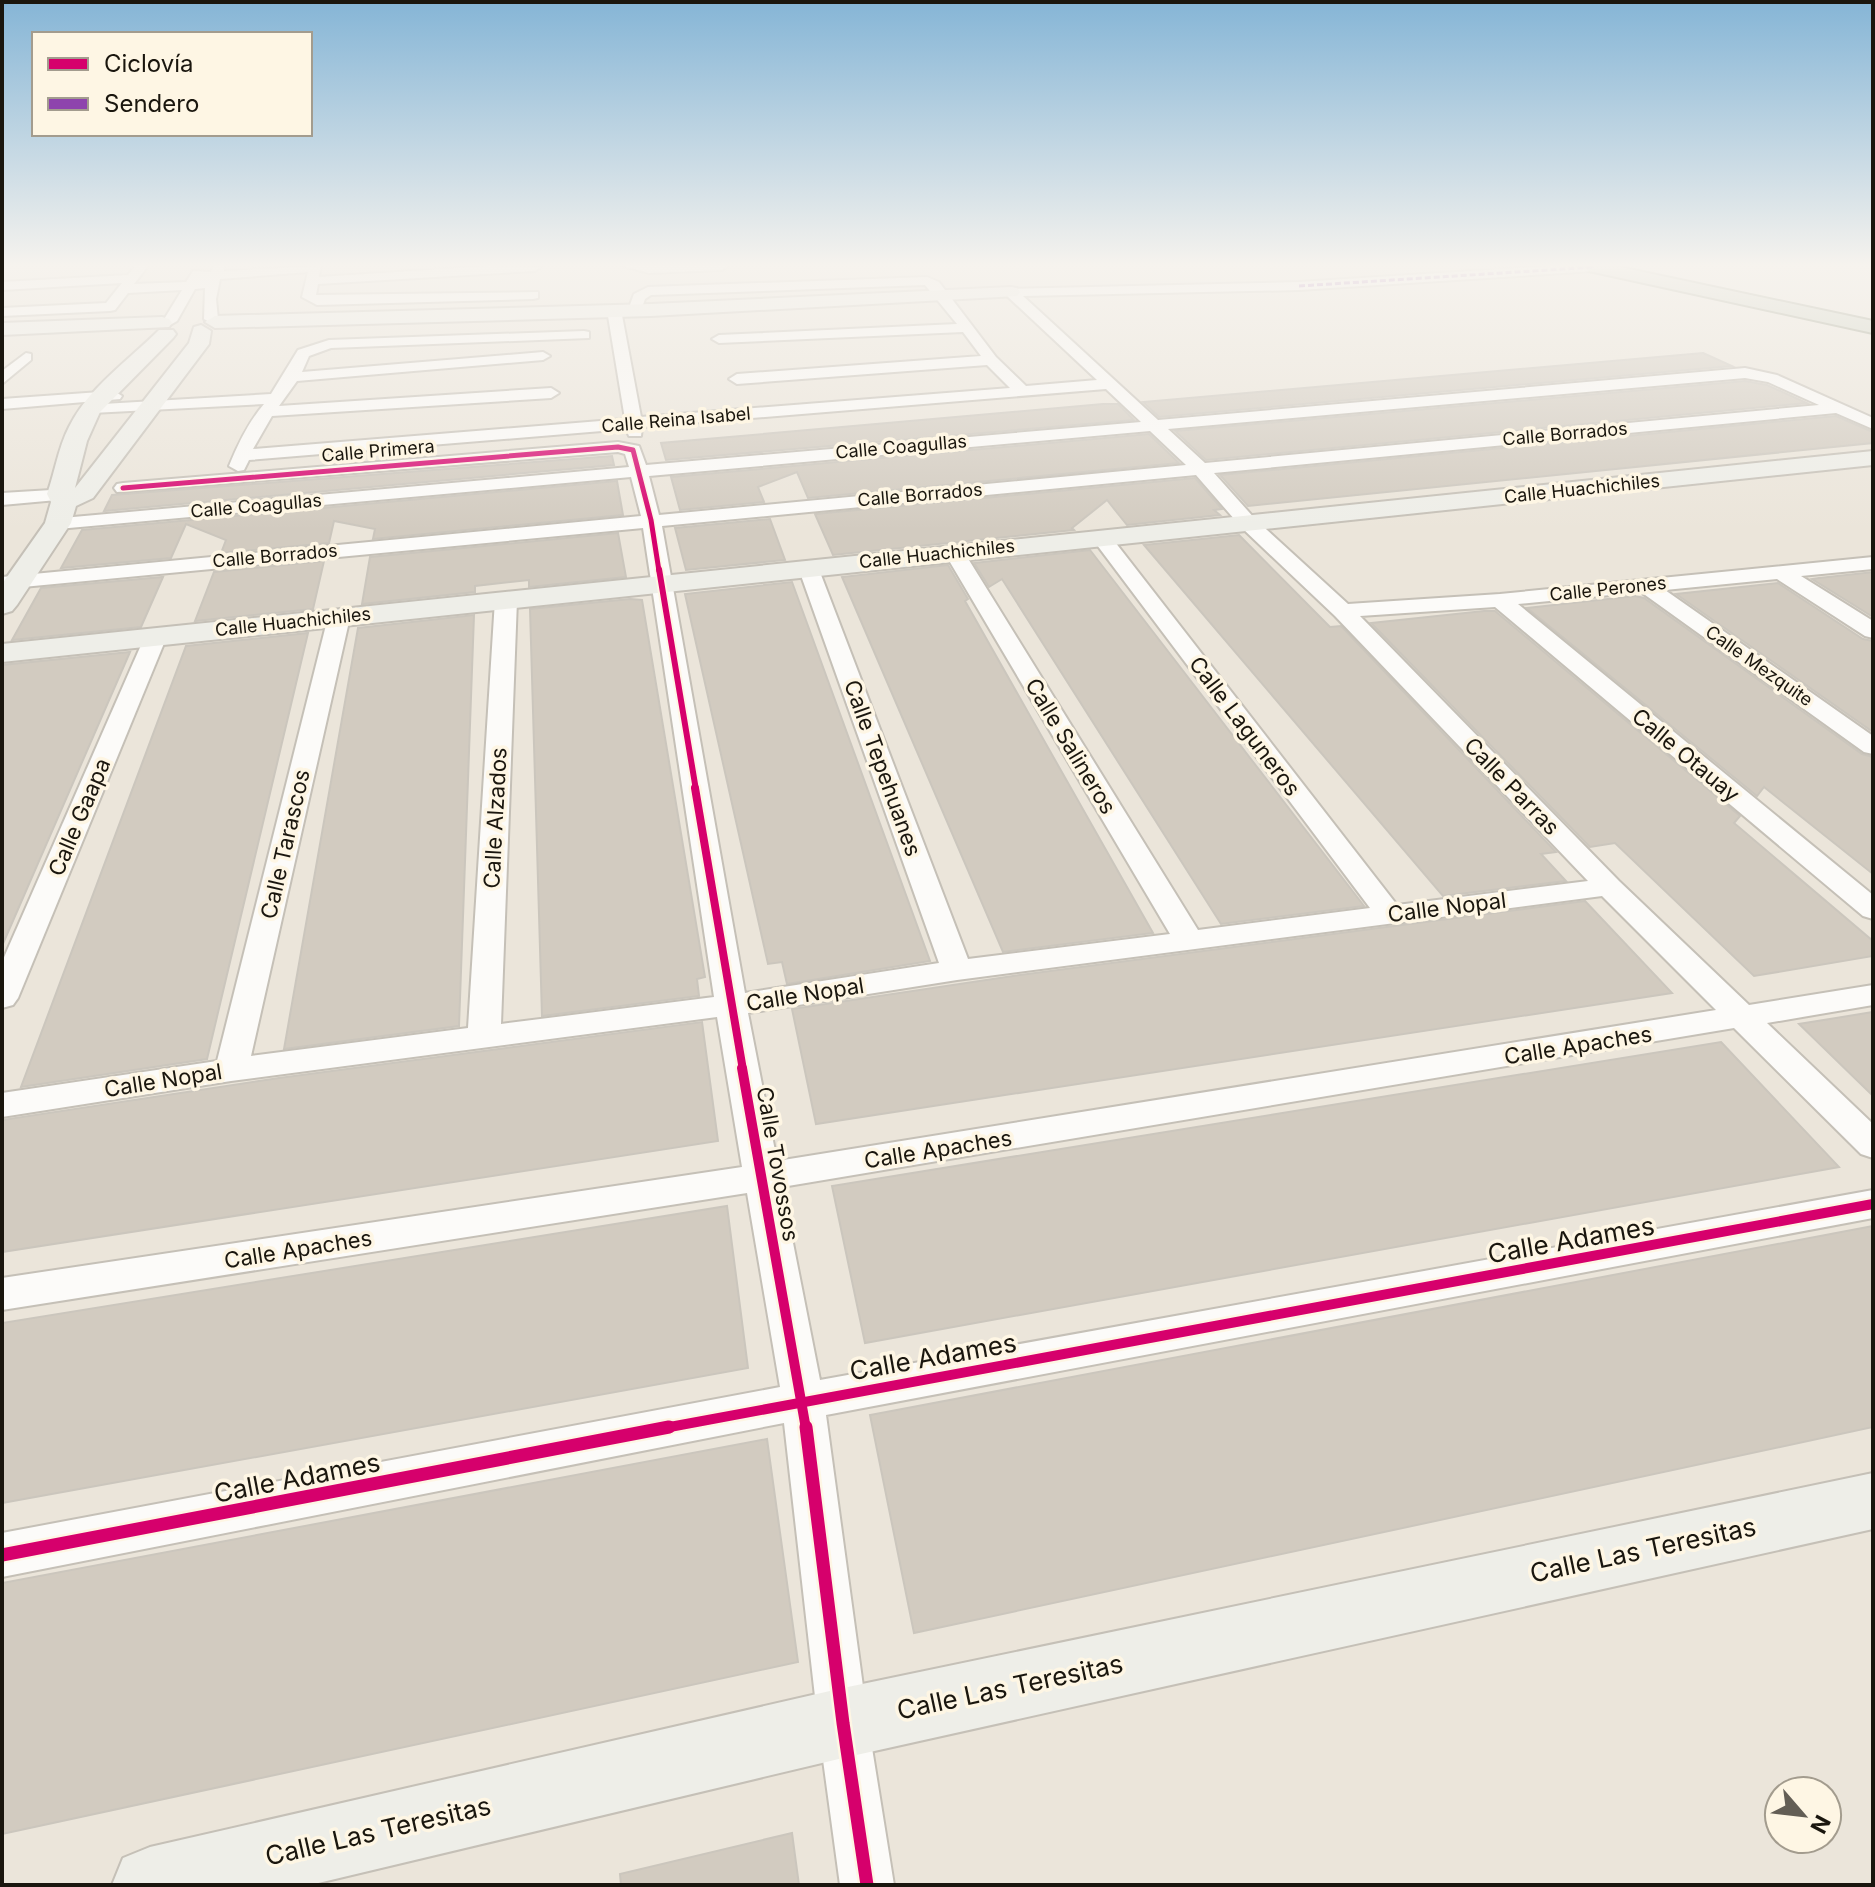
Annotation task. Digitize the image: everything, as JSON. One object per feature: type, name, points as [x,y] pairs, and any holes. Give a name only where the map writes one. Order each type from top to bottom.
[{"type":"street","points":[[67,497],[81,426],[96,402],[139,354]]},
{"type":"street","points":[[2,605],[11,582],[67,497],[101,469],[191,354]]},
{"type":"street","name":"Calle Reina Isabel","points":[[303,354],[292,377],[270,406],[239,460],[553,406],[635,445],[728,360],[1023,392],[1111,384]]},
{"type":"street","points":[[292,377],[543,360],[543,354]]},
{"type":"street","name":"Calle Tovossos","points":[[621,354],[731,1005],[803,1401],[843,1723],[867,1885]]},
{"type":"street","points":[[717,354],[728,360],[991,360]]},
{"type":"street","points":[[728,360],[748,354]]},
{"type":"street","points":[[728,360],[772,354]]},
{"type":"street","points":[[986,354],[1023,392]]},
{"type":"street","name":"Calle Parras","points":[[1078,354],[1200,468],[1249,524],[1343,611],[1609,887],[1873,1145]]},
{"type":"street","points":[[2,379],[15,364]]},
{"type":"street","name":"Calle Coagullas","points":[[67,497],[635,445],[1154,424],[1745,373],[1772,378],[1873,424]]},
{"type":"street","points":[[2,404],[155,399],[270,406],[553,406]]},
{"type":"street","name":"Calle Borrados","points":[[11,582],[1839,408]]},
{"type":"street","name":"Calle Primera","points":[[123,488],[628,448],[635,445]]},
{"type":"street","name":"Calle Huachichiles","points":[[2,653],[1873,458]]},
{"type":"street","points":[[2,499],[67,497]]},
{"type":"street","name":"Calle Laguneros","points":[[1101,537],[1389,914]]},
{"type":"street","name":"Calle Salineros","points":[[954,552],[1189,940]]},
{"type":"street","name":"Calle Perones","points":[[1343,611],[1500,600],[1873,563]]},
{"type":"street","name":"Calle Tepehuanes","points":[[808,567],[957,970]]},
{"type":"street","points":[[1779,571],[1873,631]]},
{"type":"street","name":"Calle Mezquite","points":[[1644,585],[1873,747]]},
{"type":"street","name":"Calle Alzados","points":[[484,1037],[506,600]]},
{"type":"street","name":"Calle Otauay","points":[[1500,600],[1873,910]]},
{"type":"street","name":"Calle Tarascos","points":[[231,1070],[339,617]]},
{"type":"street","name":"Calle Gaapa","points":[[2,998],[156,636]]},
{"type":"street","name":"Calle Nopal","points":[[2,1105],[231,1070],[731,1005],[957,970],[1609,887]]},
{"type":"street","name":"Calle Apaches","points":[[2,1294],[762,1177],[1873,995]]},
{"type":"street","name":"Calle Adames","points":[[2,1555],[803,1401],[1873,1204]]},
{"type":"street","name":"Calle Las Teresitas","points":[[150,1885],[843,1723],[1873,1501]]},
{"type":"building","points":[[1691,354],[1705,354],[1732,366],[1159,417],[1143,402]]},
{"type":"building","points":[[1745,381],[1767,385],[1807,403],[1206,460],[1175,431]]},
{"type":"building","points":[[1118,404],[1134,420],[666,460],[661,443]]},
{"type":"building","points":[[1836,416],[1873,432],[1873,443],[1248,506],[1220,475]]},
{"type":"building","points":[[1149,434],[1179,463],[808,498],[797,472],[758,487],[764,502],[680,510],[671,477]]},
{"type":"building","points":[[612,456],[614,465],[104,511],[112,495]]},
{"type":"building","points":[[1195,478],[1222,509],[1214,510],[1220,515],[1127,525],[1107,500],[1072,528],[1074,530],[833,555],[815,514]]},
{"type":"building","points":[[617,481],[623,515],[373,539],[375,529],[334,521],[329,543],[221,553],[226,540],[186,524],[171,558],[61,568],[82,530]]},
{"type":"building","points":[[770,519],[785,560],[686,570],[675,528]]},
{"type":"building","points":[[618,533],[626,577],[529,587],[529,580],[475,586],[475,592],[362,604],[370,557]]},
{"type":"building","points":[[1239,535],[1330,627],[1341,626],[1556,852],[1541,854],[1566,881],[1443,896],[1144,545]]},
{"type":"building","points":[[1090,550],[1364,906],[1221,924],[1002,579],[989,587],[974,563]]},
{"type":"building","points":[[324,561],[313,609],[195,621],[214,572]]},
{"type":"building","points":[[948,565],[968,599],[965,601],[1153,933],[1003,952],[842,577]]},
{"type":"building","points":[[1873,572],[1873,617],[1812,579],[1819,578]]},
{"type":"building","points":[[163,577],[141,627],[12,640],[41,588]]},
{"type":"building","points":[[792,582],[930,961],[787,984],[782,962],[768,964],[685,594]]},
{"type":"building","points":[[1778,583],[1863,639],[1873,641],[1873,732],[1676,594]]},
{"type":"building","points":[[1635,596],[1644,598],[1862,754],[1873,757],[1873,874],[1764,787],[1757,796],[1527,608]]},
{"type":"building","points":[[642,600],[705,977],[697,979],[699,996],[542,1016],[530,609]]},
{"type":"building","points":[[1495,611],[1740,816],[1734,823],[1873,941],[1873,956],[1754,976],[1615,843],[1590,847],[1371,623]]},
{"type":"building","points":[[474,615],[459,1026],[284,1049],[358,628]]},
{"type":"building","points":[[308,633],[207,1059],[21,1087],[186,646]]},
{"type":"building","points":[[130,652],[2,946],[2,665]]},
{"type":"building","points":[[1585,901],[1672,993],[816,1124],[792,1009],[1013,976]]},
{"type":"building","points":[[1873,1012],[1873,1096],[1799,1024]]},
{"type":"building","points":[[702,1022],[718,1141],[2,1252],[2,1120],[279,1078]]},
{"type":"building","points":[[1721,1042],[1839,1167],[865,1343],[832,1186]]},
{"type":"building","points":[[727,1206],[748,1368],[2,1503],[2,1323]]},
{"type":"building","points":[[1873,1226],[1873,1427],[914,1633],[870,1415]]},
{"type":"building","points":[[767,1439],[798,1662],[2,1834],[2,1583]]},
{"type":"building","points":[[792,1833],[799,1885],[621,1885],[620,1874]]},
{"type":"cycle path","points":[[123,488],[618,447],[633,450],[651,520],[731,1005],[803,1401],[843,1723],[867,1885]]},
{"type":"cycle path","points":[[2,1555],[803,1401],[1873,1204]]}]
